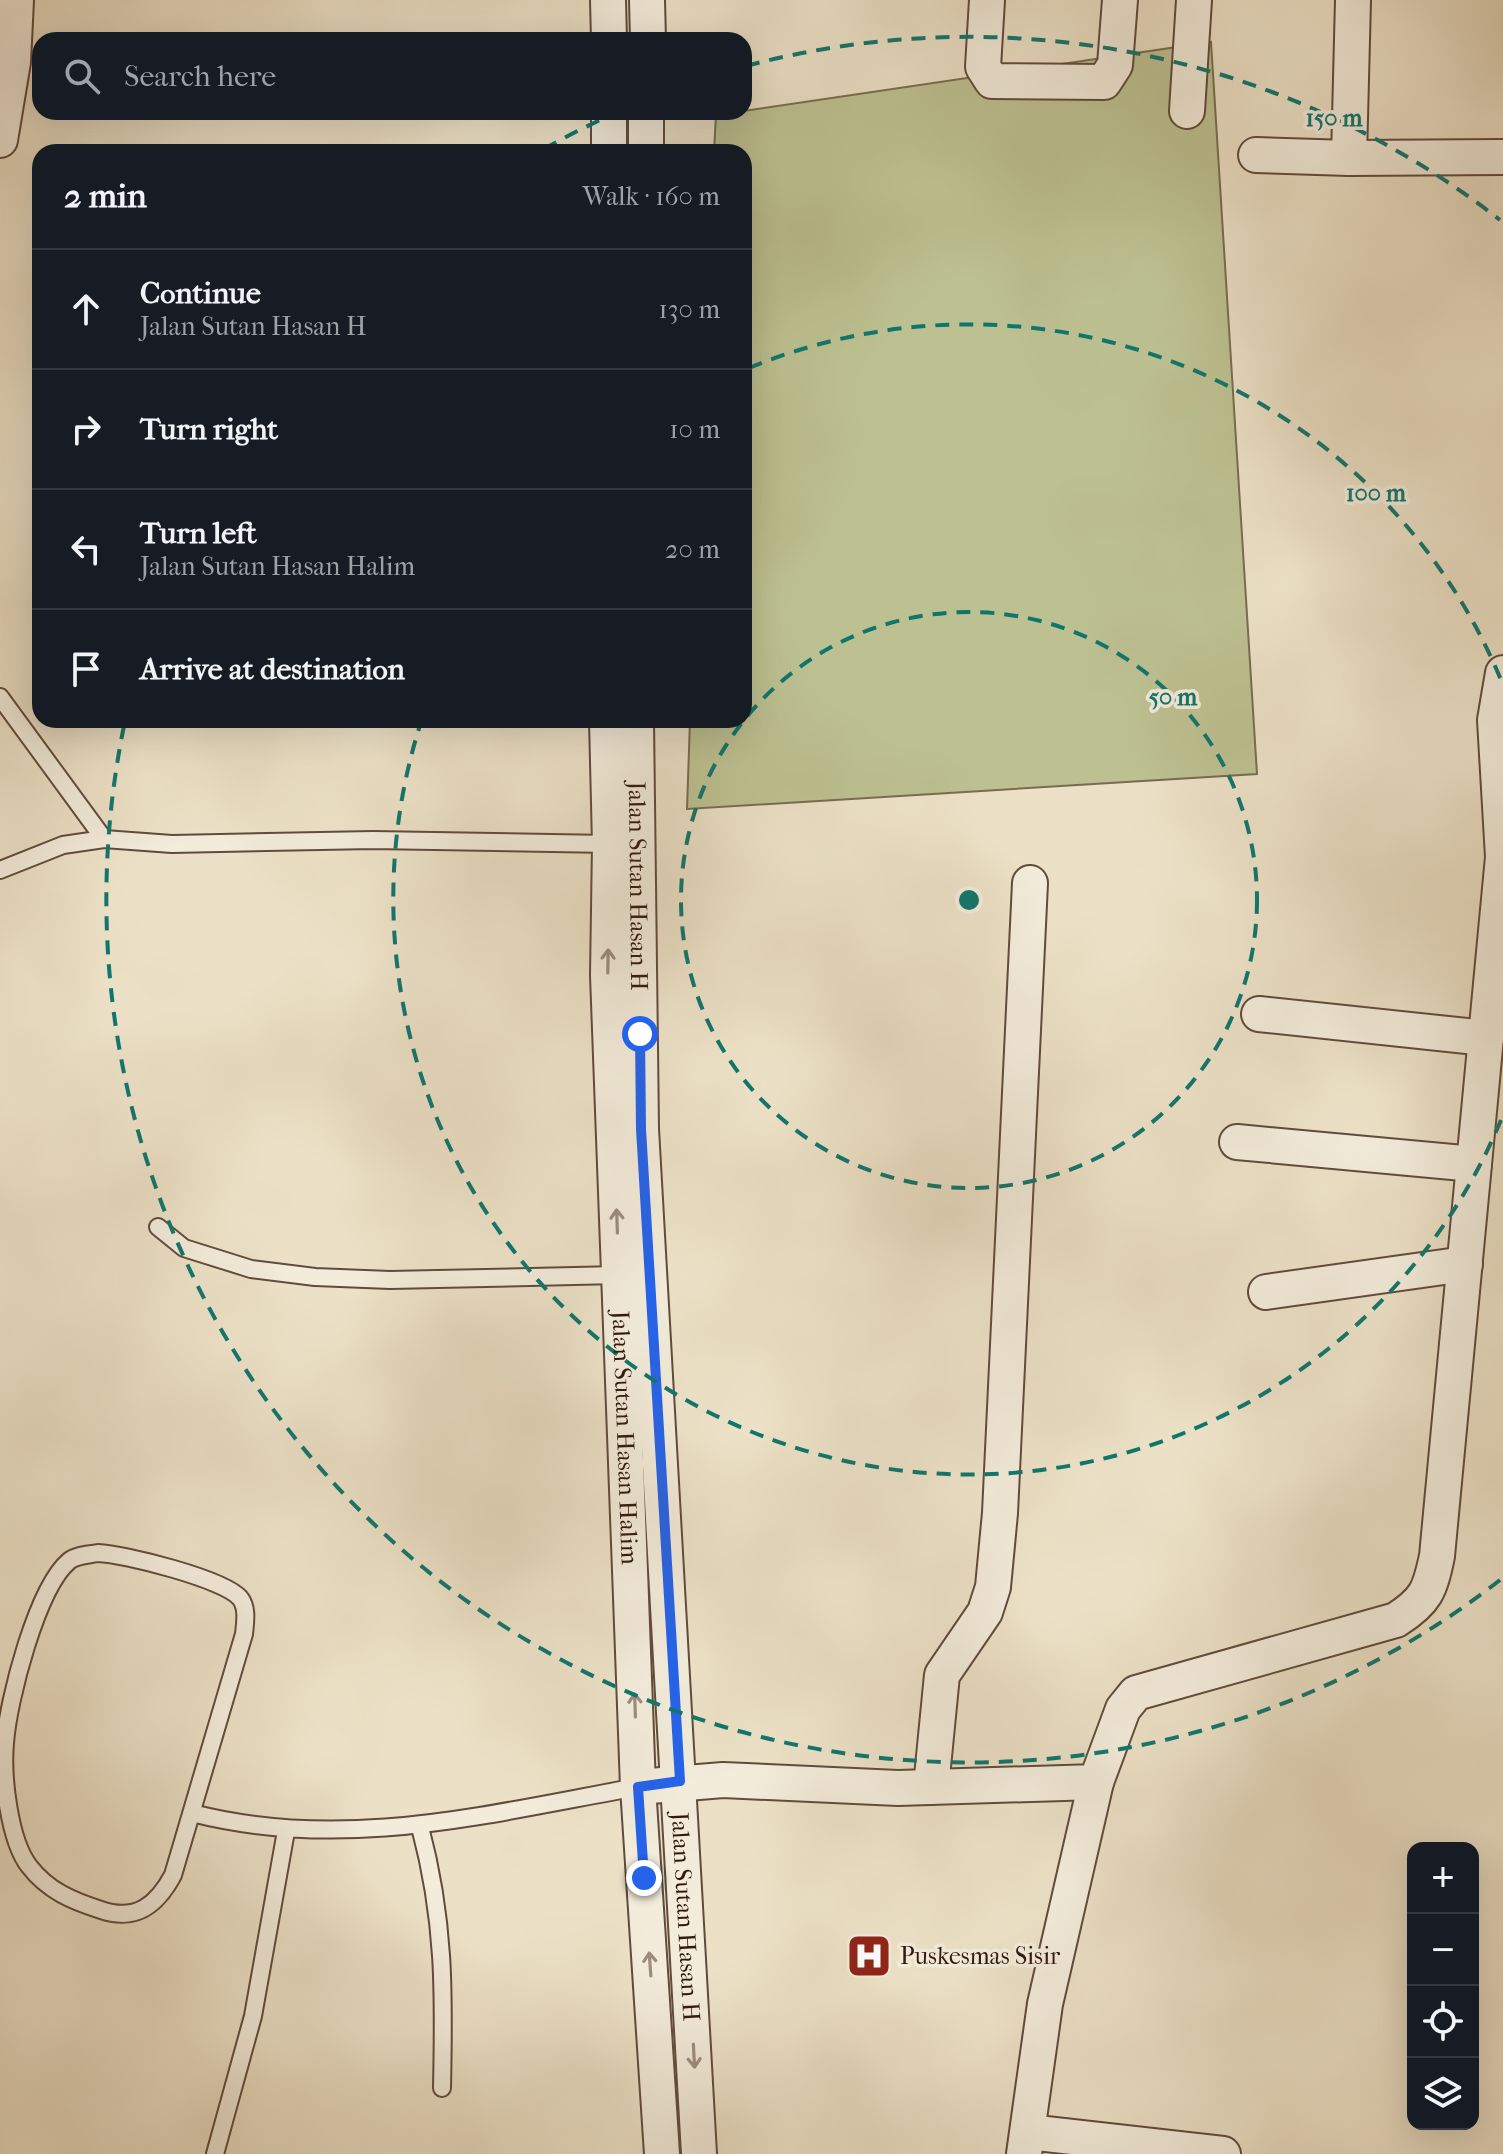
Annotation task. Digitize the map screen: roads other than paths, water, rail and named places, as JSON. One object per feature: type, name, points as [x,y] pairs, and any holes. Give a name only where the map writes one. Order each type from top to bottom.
[{"type":"street","points":[[0,140],[13,62],[16,0]]},
{"type":"street","points":[[608,0],[609,32]]},
{"type":"street","points":[[647,0],[648,32]]},
{"type":"street","points":[[987,0],[983,67],[992,81],[1104,82],[1115,65],[1120,0]]},
{"type":"street","points":[[1187,111],[1194,0]]},
{"type":"street","points":[[1349,158],[1353,0]]},
{"type":"street","points":[[609,120],[609,144]]},
{"type":"street","points":[[646,120],[646,144]]},
{"type":"street","points":[[1256,155],[1503,157]]},
{"type":"street","points":[[1223,2154],[1026,2143],[1045,2004],[1096,1782],[1123,1709],[1136,1693],[1396,1620],[1420,1604],[1432,1583],[1503,857],[1495,720],[1503,673]]},
{"type":"street","name":"Jalan Sutan Hasan Halim","points":[[607,728],[610,844],[608,975],[638,1787],[662,2154]]},
{"type":"street","name":"Jalan Sutan Hasan H","points":[[636,728],[641,1129],[699,2154]]},
{"type":"street","points":[[931,1787],[942,1675],[953,1654],[972,1635],[985,1612],[993,1587],[1000,1513],[1030,883]]},
{"type":"street","points":[[1259,1014],[1486,1038]]},
{"type":"street","points":[[1237,1142],[1474,1164]]},
{"type":"street","points":[[1266,1292],[1465,1264]]},
{"type":"street","points":[[638,1787],[680,1781],[931,1787],[1096,1782]]},
{"type":"lane","points":[[0,697],[104,839]]},
{"type":"lane","points":[[0,870],[63,845],[104,839],[172,844],[373,840],[610,844]]},
{"type":"lane","points":[[158,1227],[184,1248],[251,1269],[315,1277],[390,1280],[619,1275]]},
{"type":"lane","points":[[98,1553],[121,1554],[220,1585],[240,1598],[246,1614],[244,1634],[192,1813],[173,1875],[160,1899],[140,1912],[111,1913],[79,1903],[51,1889],[28,1865],[12,1828],[2,1744],[12,1699],[44,1594],[57,1572],[72,1558],[98,1553]]},
{"type":"lane","points":[[192,1813],[241,1826],[286,1831],[420,1827],[638,1787]]},
{"type":"lane","points":[[420,1827],[433,1876],[445,1971],[442,2088]]},
{"type":"lane","points":[[215,2154],[253,2016],[286,1831]]},
{"type":"place","name":"Puskesmas Sisir","points":[[869,1956]]}]
